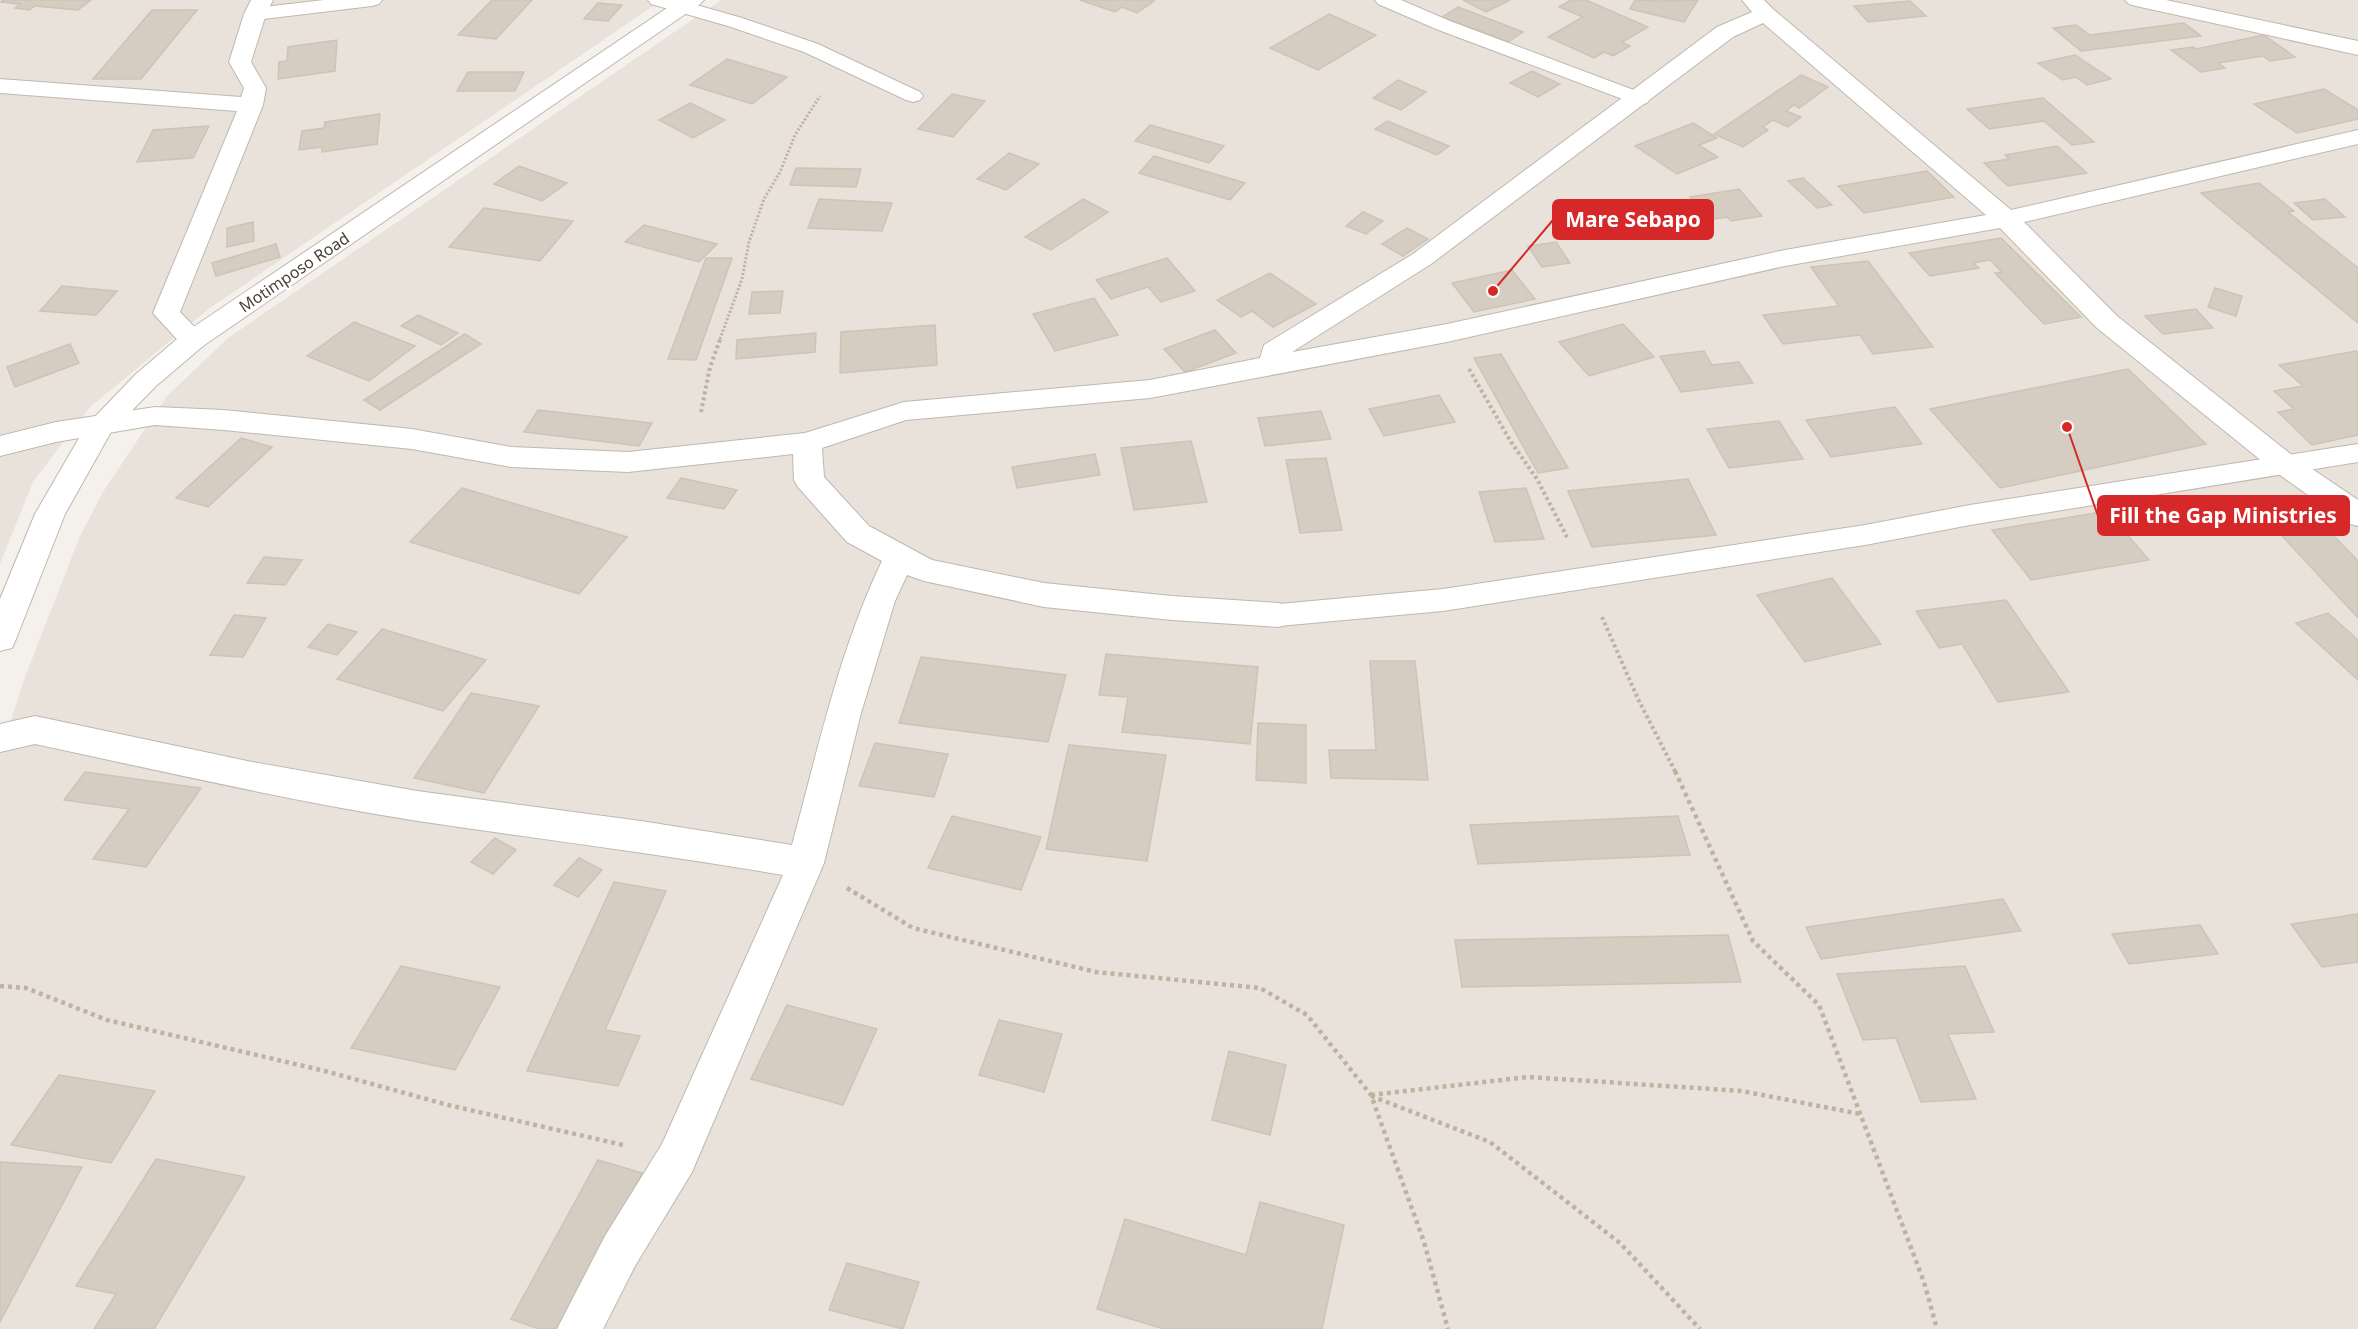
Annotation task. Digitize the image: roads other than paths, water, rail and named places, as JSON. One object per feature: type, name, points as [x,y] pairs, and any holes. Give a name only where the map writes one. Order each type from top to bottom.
[{"type":"street","points":[[2136,0],[2358,48]]},
{"type":"street","points":[[2242,24],[2247,20],[2256,0]]},
{"type":"street","name":"Motimposo Road","points":[[0,639],[50,514],[100,426],[146,380],[193,340],[678,2]]},
{"type":"street","points":[[193,340],[166,313],[250,105],[255,88],[240,62],[258,7]]},
{"type":"street","points":[[1273,364],[1274,351],[1422,259],[1640,99],[1759,7],[2006,219],[2107,322],[2283,463],[2358,515]]},
{"type":"street","points":[[0,86],[250,105]]},
{"type":"street","points":[[0,446],[56,432],[154,417],[224,420],[412,439],[511,457],[628,462],[807,443],[904,411],[1150,389],[1447,333],[1785,258],[2006,219],[2358,137]]},
{"type":"street","points":[[807,443],[809,480],[858,534],[924,570],[1044,595],[1172,608],[1279,615]]},
{"type":"street","points":[[579,1329],[620,1251],[677,1158],[806,863],[844,713],[879,601],[899,558]]},
{"type":"street","points":[[0,738],[35,730],[252,776],[417,806],[641,836],[806,863]]},
{"type":"lane","points":[[258,7],[372,0]]},
{"type":"lane","points":[[1385,0],[1443,25],[1640,99]]},
{"type":"lane","points":[[678,2],[790,40],[913,96]]},
{"type":"lane","points":[[1279,615],[1443,600],[1865,535],[2283,463],[2358,453]]},
{"type":"place","name":"Mare Sebapo","points":[[1493,291]]},
{"type":"place","name":"Fill the Gap Ministries","points":[[2067,427]]}]
